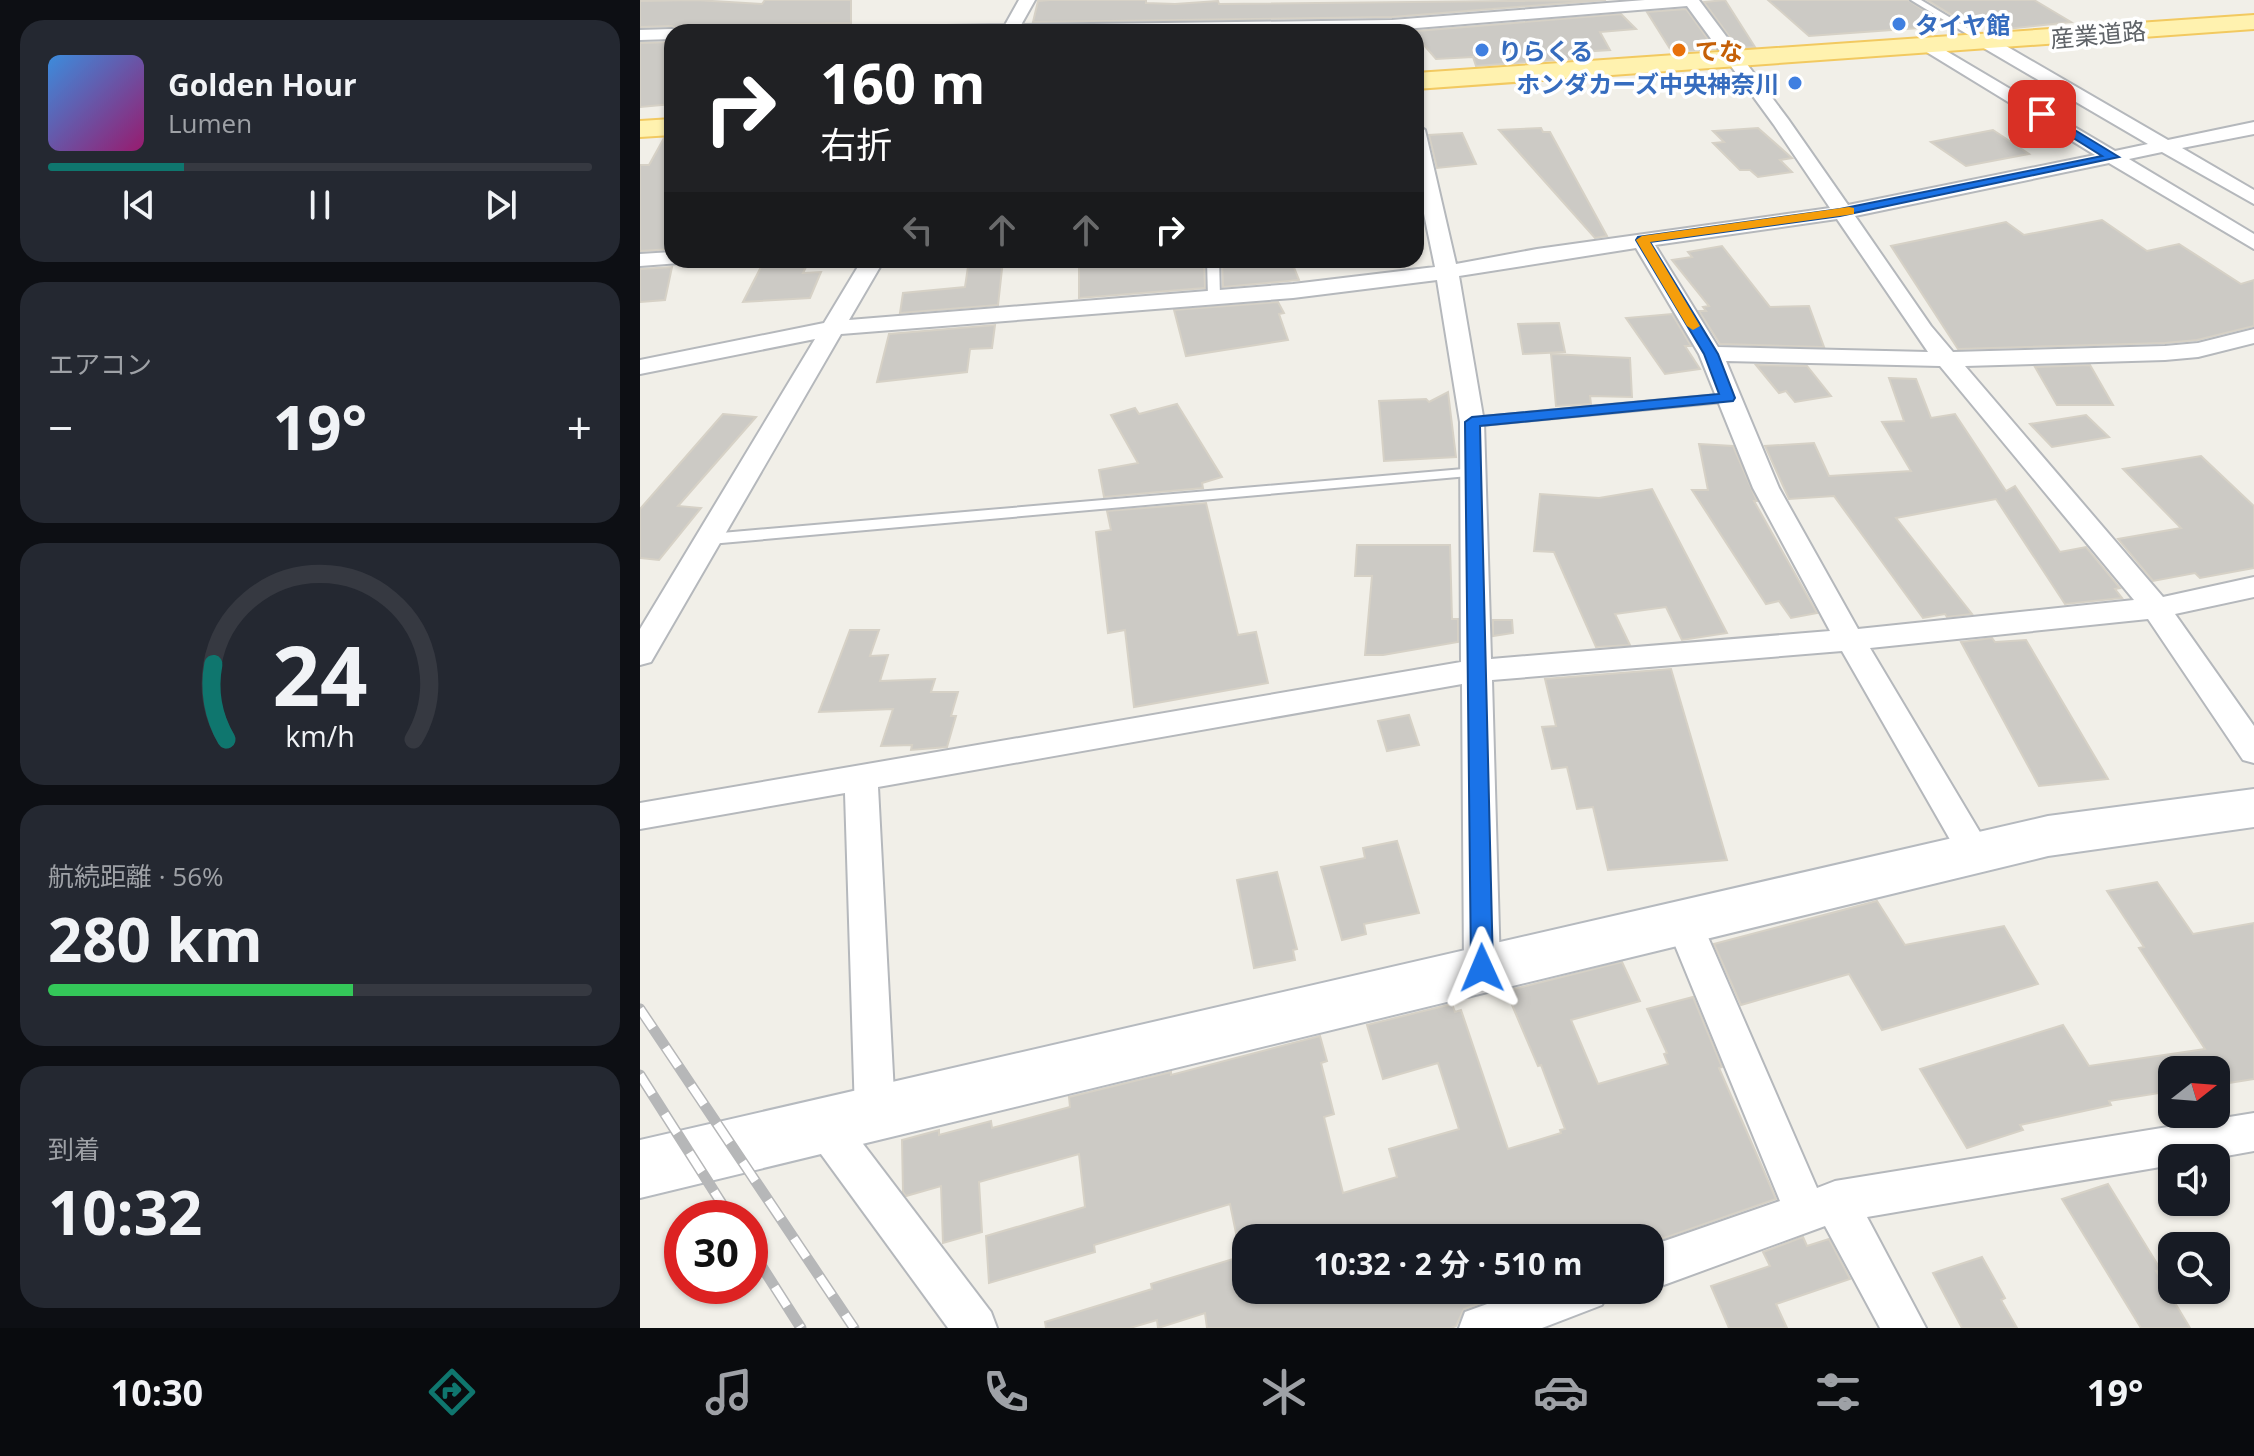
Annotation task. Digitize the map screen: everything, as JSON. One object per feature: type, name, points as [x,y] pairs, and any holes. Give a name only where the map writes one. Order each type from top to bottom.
[{"type":"main road","name":"産業道路","points":[[1424,80],[1736,61],[2254,22]]},
{"type":"main road","points":[[640,129],[664,128]]},
{"type":"street","points":[[1014,24],[1027,0]]},
{"type":"street","points":[[1344,24],[1692,0],[1782,123],[1840,213],[1923,331],[2156,608],[2254,751]]},
{"type":"street","points":[[640,35],[664,34]]},
{"type":"street","points":[[1988,43],[2254,198]]},
{"type":"street","points":[[1931,47],[2254,243]]},
{"type":"street","points":[[640,367],[834,328],[1293,291],[1447,272],[1642,240],[1840,213],[2254,128]]},
{"type":"street","points":[[1424,180],[1447,272],[1472,422],[1475,472],[1474,671],[1482,968]]},
{"type":"street","points":[[1642,240],[1711,354],[1766,488],[1850,640],[1976,854]]},
{"type":"street","points":[[640,260],[664,258]]},
{"type":"street","points":[[640,654],[868,268]]},
{"type":"street","points":[[1711,354],[1947,359],[2165,353],[2198,350],[2254,336]]},
{"type":"street","points":[[640,816],[1474,671],[1850,640],[2156,608],[2254,587]]},
{"type":"street","points":[[861,779],[875,1113]]},
{"type":"street","points":[[640,1169],[2048,836],[2254,808]]},
{"type":"street","points":[[1683,921],[1820,1207],[1904,1328]]},
{"type":"street","points":[[824,1125],[975,1328]]},
{"type":"street","points":[[1664,1263],[1820,1207],[2254,1132]]},
{"type":"street","points":[[1481,1328],[1548,1304]]},
{"type":"lane","points":[[1915,0],[1988,43]]},
{"type":"lane","points":[[1213,268],[1214,297]]},
{"type":"lane","points":[[1472,422],[1728,398]]},
{"type":"lane","points":[[710,539],[1475,472]]},
{"type":"building","points":[[765,0],[851,0],[851,23],[664,24],[640,27],[640,1],[762,4]]},
{"type":"building","points":[[1146,0],[1146,3],[1175,4],[1218,1],[1219,4],[1606,0],[1392,17],[1033,22],[1038,1]]},
{"type":"building","points":[[1725,0],[1755,47],[1738,48],[1704,2]]},
{"type":"building","points":[[1768,0],[1908,0],[1948,26],[1809,36]]},
{"type":"building","points":[[1927,0],[2034,0],[2071,22],[2006,29],[1994,22],[1968,25]]},
{"type":"building","points":[[1686,9],[1715,49],[1672,52],[1647,12]]},
{"type":"building","points":[[1621,14],[1636,29],[1600,32],[1610,50],[1578,52],[1581,58],[1476,66],[1473,57],[1436,59],[1424,45],[1424,30]]},
{"type":"building","points":[[664,42],[664,105],[640,107],[640,43]]},
{"type":"building","points":[[1541,128],[1543,132],[1550,132],[1607,236],[1595,238],[1499,130]]},
{"type":"building","points":[[1758,128],[1792,158],[1780,160],[1792,172],[1758,177],[1750,170],[1740,170],[1713,143],[1724,142],[1713,131]]},
{"type":"building","points":[[1993,130],[2029,154],[1966,166],[1931,142]]},
{"type":"building","points":[[1462,133],[1476,164],[1437,168],[1429,135]]},
{"type":"building","points":[[664,138],[664,250],[640,251],[640,165],[649,165]]},
{"type":"building","points":[[2102,220],[2147,251],[2179,244],[2241,284],[2254,280],[2254,326],[2197,340],[2165,343],[1958,349],[1891,246],[2006,222],[2024,235]]},
{"type":"building","points":[[1722,246],[1770,307],[1809,306],[1824,347],[1720,344],[1699,311],[1706,311],[1703,307],[1709,306],[1672,260],[1692,257],[1688,252]]},
{"type":"building","points":[[672,268],[665,300],[640,302],[640,269]]},
{"type":"building","points":[[760,268],[806,268],[803,273],[821,272],[810,298],[743,302]]},
{"type":"building","points":[[968,268],[1002,268],[998,305],[900,313],[903,293],[965,287]]},
{"type":"building","points":[[1079,268],[1204,268],[1205,288],[1079,298]]},
{"type":"building","points":[[1222,268],[1294,268],[1299,280],[1223,287]]},
{"type":"building","points":[[1278,302],[1284,313],[1279,314],[1288,340],[1186,356],[1174,310]]},
{"type":"building","points":[[1672,314],[1691,346],[1685,346],[1700,369],[1665,374],[1626,318]]},
{"type":"building","points":[[1559,323],[1565,352],[1523,354],[1518,324]]},
{"type":"building","points":[[995,325],[992,348],[970,349],[967,372],[877,382],[889,334]]},
{"type":"building","points":[[1551,354],[1630,358],[1632,397],[1590,396],[1591,404],[1556,406]]},
{"type":"building","points":[[1756,365],[1807,366],[1831,396],[1795,402],[1786,391],[1779,393]]},
{"type":"building","points":[[2090,365],[2113,405],[2057,405],[2035,367]]},
{"type":"building","points":[[1889,378],[1916,379],[1931,418],[1955,414],[2006,491],[2015,486],[2060,552],[2086,547],[2120,588],[2115,589],[2122,598],[2065,604],[1996,499],[1896,518],[1972,614],[1923,618],[1834,496],[1789,499],[1765,446],[1814,443],[1829,476],[1911,471],[1882,422],[1904,421]]},
{"type":"building","points":[[1448,392],[1456,457],[1384,461],[1379,401],[1426,399],[1429,402]]},
{"type":"building","points":[[1177,404],[1222,477],[1202,483],[1203,488],[1104,497],[1099,470],[1138,463],[1111,415],[1135,408],[1139,414]]},
{"type":"building","points":[[723,414],[756,417],[678,506],[701,508],[659,560],[640,558],[640,509]]},
{"type":"building","points":[[2086,415],[2109,437],[2052,447],[2030,424]]},
{"type":"building","points":[[1699,444],[1733,446],[1757,501],[1754,501],[1817,613],[1791,618],[1779,601],[1766,604],[1692,490],[1708,490]]},
{"type":"building","points":[[2201,456],[2254,506],[2254,568],[2200,578],[2195,573],[2153,581],[2118,539],[2181,528],[2123,469]]},
{"type":"building","points":[[1652,489],[1727,633],[1682,640],[1666,607],[1615,614],[1630,645],[1596,647],[1554,552],[1534,551],[1540,494],[1599,498]]},
{"type":"building","points":[[1206,503],[1238,635],[1256,632],[1268,683],[1134,707],[1125,630],[1108,633],[1096,532],[1111,530],[1107,511]]},
{"type":"building","points":[[1357,545],[1450,545],[1452,619],[1458,619],[1458,642],[1383,655],[1365,655],[1372,576],[1355,576]]},
{"type":"building","points":[[1493,620],[1512,620],[1513,633],[1493,636]]},
{"type":"building","points":[[850,630],[879,630],[870,656],[888,655],[880,681],[935,679],[931,692],[958,692],[951,716],[956,716],[947,747],[911,750],[912,745],[881,746],[893,709],[819,712]]},
{"type":"building","points":[[1992,638],[1995,642],[2026,640],[2108,779],[2039,786],[1961,642]]},
{"type":"building","points":[[1671,669],[1727,860],[1608,870],[1593,807],[1577,809],[1567,767],[1552,769],[1542,727],[1556,726],[1545,679]]},
{"type":"building","points":[[1409,715],[1419,745],[1387,751],[1378,721]]},
{"type":"building","points":[[1397,841],[1419,913],[1364,924],[1366,934],[1342,940],[1321,867],[1365,858],[1363,848]]},
{"type":"building","points":[[1277,872],[1297,949],[1293,950],[1295,960],[1254,968],[1237,880]]},
{"type":"building","points":[[2157,882],[2193,934],[2254,923],[2254,1079],[2230,1083],[2230,1056],[2158,1056],[2158,1093],[2109,1101],[2111,1105],[2020,1125],[2023,1130],[1967,1148],[1920,1069],[2063,1025],[2089,1066],[2205,1049],[2139,948],[2144,947],[2107,891]]},
{"type":"building","points":[[1877,901],[1905,945],[2004,926],[2038,984],[1882,1030],[1849,974],[1741,1005],[1714,944]]},
{"type":"building","points":[[1622,962],[1640,1001],[1571,1020],[1598,1084],[1668,1064],[1664,1054],[1667,1053],[1647,1009],[1693,997],[1722,1067],[1719,1068],[1776,1199],[1664,1238],[1664,1224],[1234,1224],[1230,1204],[1094,1245],[1095,1252],[989,1283],[986,1236],[1085,1207],[1079,1154],[979,1182],[982,1232],[943,1243],[941,1186],[906,1196],[903,1192],[902,1140],[939,1130],[939,1135],[991,1121],[992,1128],[1070,1107],[1069,1097],[1171,1072],[1171,1075],[1320,1036],[1327,1061],[1321,1063],[1334,1114],[1324,1117],[1343,1193],[1397,1177],[1389,1149],[1459,1129],[1438,1063],[1383,1079],[1367,1025],[1452,1004],[1455,1012],[1461,1010],[1508,1149],[1561,1133],[1560,1130],[1565,1129],[1541,1065],[1538,1066],[1506,991]]},
{"type":"building","points":[[2108,1184],[2158,1265],[2158,1304],[2176,1304],[2190,1328],[2141,1328],[2062,1199]]},
{"type":"building","points":[[1803,1237],[1807,1246],[1829,1239],[1850,1279],[1776,1304],[1787,1328],[1729,1328],[1711,1286],[1770,1266],[1763,1252]]},
{"type":"building","points":[[1982,1257],[2005,1298],[2001,1300],[2017,1328],[1962,1328],[1933,1273]]},
{"type":"building","points":[[1232,1259],[1232,1304],[1478,1304],[1464,1309],[1456,1326],[1451,1328],[1207,1328],[1205,1313],[1158,1328],[1157,1320],[1130,1328],[1046,1328],[1045,1322],[1152,1289],[1151,1284]]},
{"type":"railway","points":[[640,1009],[854,1328]]},
{"type":"railway","points":[[640,1075],[720,1200]]},
{"type":"railway","points":[[768,1276],[801,1328]]},
{"type":"slow traffic","points":[[1693,326],[1642,240],[1849,211]]},
{"type":"place","name":"タイヤ館","points":[[1899,24]]},
{"type":"place","name":"りらくる","points":[[1482,50]]},
{"type":"place","name":"てな","points":[[1679,50]]},
{"type":"place","name":"ホンダカーズ中央神奈川","points":[[1795,83]]},
{"type":"route","points":[[1482,968],[1474,671],[1475,472],[1472,422],[1728,398],[1711,354],[1642,240],[1840,213],[2113,157],[2042,114]]}]
